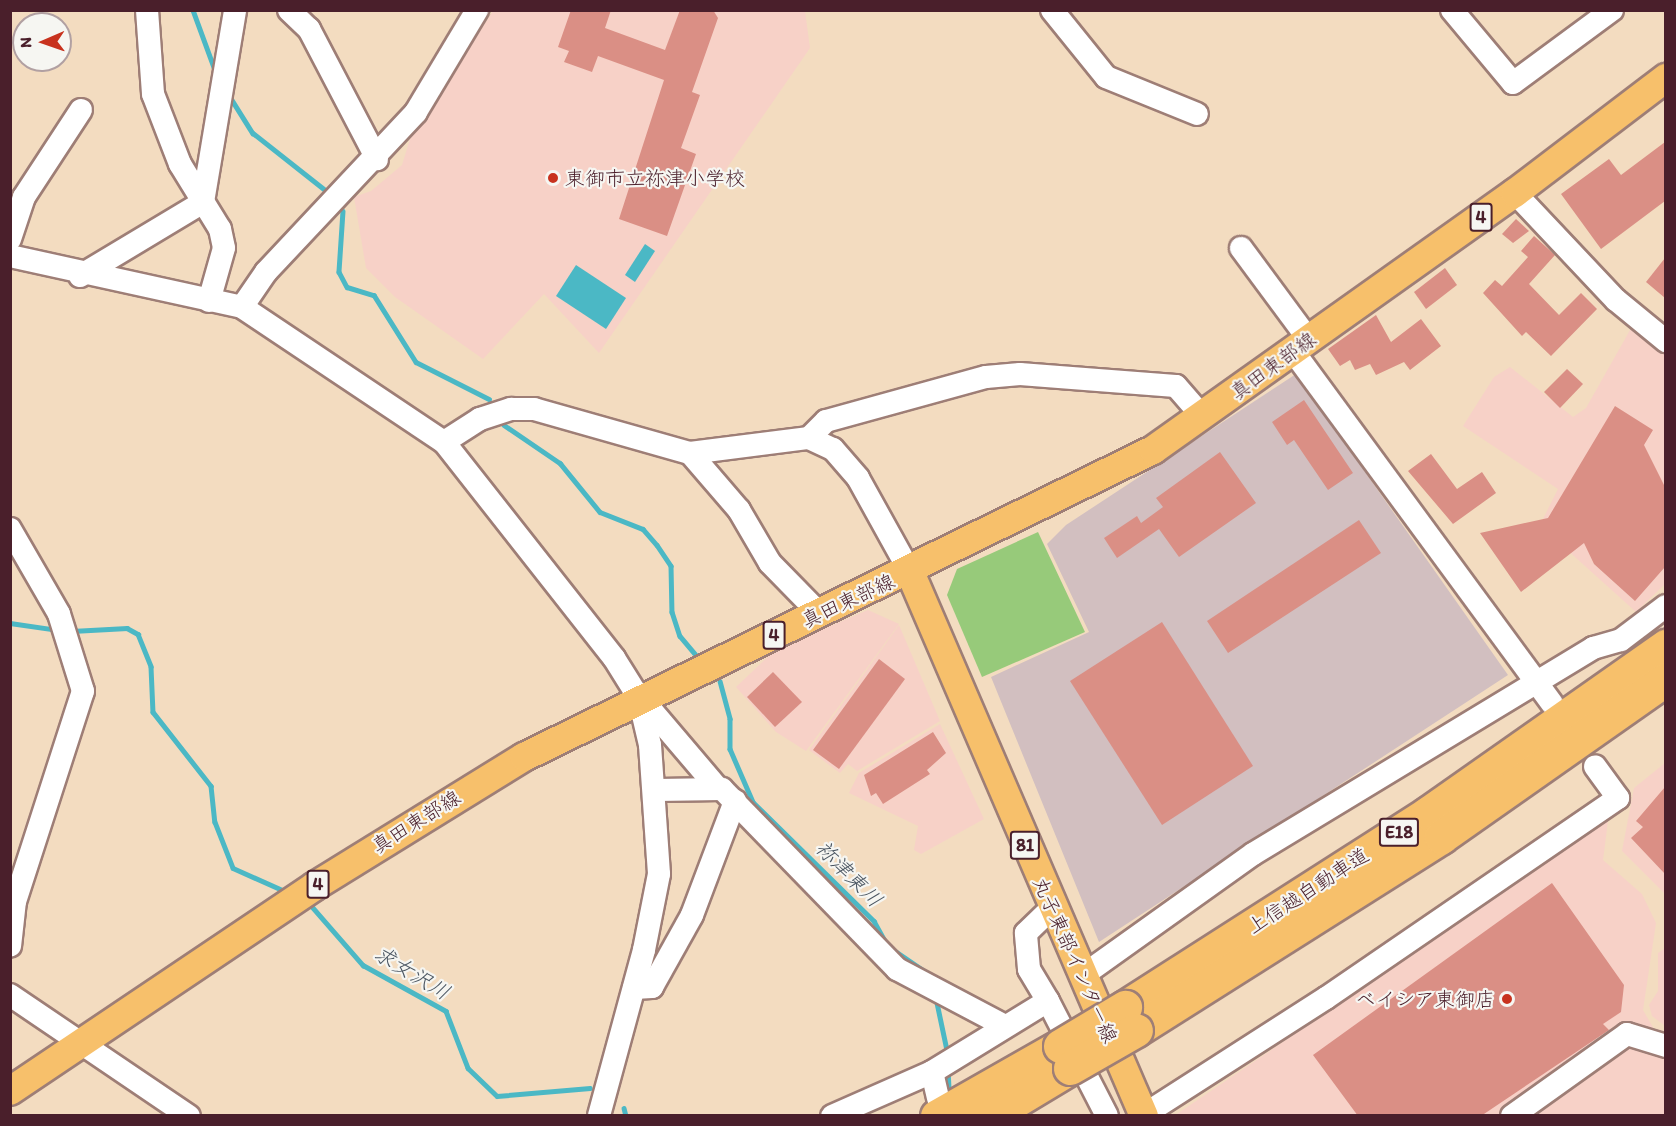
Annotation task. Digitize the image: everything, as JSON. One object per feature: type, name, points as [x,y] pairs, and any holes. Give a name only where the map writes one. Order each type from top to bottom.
[{"type":"highway","name":"上信越自動車道","points":[[1131,1019],[1665,646]]},
{"type":"highway","name":"上信越自動車道","points":[[990,1116],[1065,1057],[1441,837],[1665,679]]},
{"type":"highway","name":"上信越自動車道","points":[[938,1107],[1065,1057]]},
{"type":"main road","name":"真田東部線","points":[[10,1092],[400,831],[820,614],[1084,487],[1203,417],[1515,193],[1665,78]]},
{"type":"main road","name":"丸子東部インター線","points":[[910,572],[1052,908],[1143,1115]]},
{"type":"street","points":[[147,10],[153,94],[180,164],[203,202],[224,248],[209,301]]},
{"type":"street","points":[[80,276],[203,202],[235,10]]},
{"type":"street","points":[[289,10],[309,29],[377,159]]},
{"type":"street","points":[[242,307],[266,272],[377,159],[416,112],[477,10]]},
{"type":"street","points":[[1452,10],[1512,84],[1587,18],[1612,10]]},
{"type":"street","points":[[1057,12],[1106,77],[1197,114]]},
{"type":"street","points":[[10,239],[24,197],[81,110]]},
{"type":"street","points":[[1515,193],[1616,300],[1665,340]]},
{"type":"street","points":[[1241,248],[1301,346],[1552,703]]},
{"type":"street","points":[[10,256],[80,276],[242,307],[444,442],[578,608],[645,704],[715,785],[735,801],[879,954],[934,992],[1005,1026]]},
{"type":"street","points":[[809,438],[826,421],[975,380],[1020,375],[1176,386],[1203,417]]},
{"type":"street","points":[[444,442],[480,418],[511,409],[534,409],[690,453],[809,438],[832,449],[858,477],[910,572]]},
{"type":"street","points":[[690,453],[739,510],[770,563],[820,614]]},
{"type":"street","points":[[10,530],[59,614],[77,656],[83,691],[15,901],[10,946]]},
{"type":"street","points":[[1082,976],[1253,854],[1593,648],[1622,640],[1665,606]]},
{"type":"street","points":[[598,1116],[634,988],[658,874],[657,790],[645,704]]},
{"type":"street","points":[[1143,1115],[1326,998],[1618,798],[1595,766]]},
{"type":"street","points":[[657,790],[715,785]]},
{"type":"street","points":[[634,988],[652,987],[692,915],[735,801]]},
{"type":"street","points":[[1052,908],[1034,920],[1026,933],[1029,969],[1107,1116]]},
{"type":"street","points":[[10,995],[85,1041],[189,1116]]},
{"type":"street","points":[[832,1116],[943,1065],[1048,1001]]},
{"type":"street","points":[[1512,1116],[1628,1034],[1665,1046]]},
{"type":"street","points":[[938,1107],[943,1065]]},
{"type":"shaded area","name":"東御市立祢津小学校","points":[[493,11],[805,11],[810,48],[599,353],[544,294],[483,359],[395,297],[366,268],[354,197],[371,191],[402,165],[410,139]]},
{"type":"shaded area","points":[[1634,323],[1665,348],[1665,584],[1636,612],[1565,548],[1543,519],[1558,489],[1463,426],[1494,377],[1510,367],[1573,417],[1586,408]]},
{"type":"shaded area","points":[[1296,374],[1508,675],[1099,942],[991,677],[1089,632],[1047,544],[1066,525]]},
{"type":"shaded area","points":[[868,610],[899,624],[806,751],[776,732],[736,687],[776,649]]},
{"type":"shaded area","points":[[899,625],[940,721],[857,771],[848,764],[840,773],[809,750]]},
{"type":"shaded area","points":[[940,724],[984,819],[921,854],[914,850],[918,826],[849,793],[859,773]]},
{"type":"shaded area","points":[[1665,763],[1665,894],[1622,851],[1634,788]]},
{"type":"shaded area","points":[[1608,821],[1603,860],[1642,894],[1656,923],[1643,1010],[1654,1029],[1665,1031],[1665,1115],[1174,1116]]},
{"type":"shaded area","points":[[1665,948],[1665,1026],[1652,1016],[1649,1005],[1658,991],[1658,953]]},
{"type":"green space","points":[[1038,532],[1085,632],[982,677],[947,595],[957,569]]},
{"type":"water","points":[[645,244],[655,251],[635,282],[625,275]]},
{"type":"water","points":[[576,265],[626,298],[606,329],[556,296]]},
{"type":"building","points":[[571,10],[611,10],[605,28],[665,50],[680,10],[713,10],[718,18],[692,92],[700,95],[681,148],[696,154],[667,236],[619,219],[664,80],[598,56],[592,72],[564,62],[569,51],[558,47]]},
{"type":"building","points":[[1665,142],[1665,201],[1601,249],[1561,194],[1609,159],[1621,175]]},
{"type":"building","points":[[1516,219],[1529,231],[1513,243],[1502,234]]},
{"type":"building","points":[[1534,236],[1555,255],[1529,284],[1559,315],[1581,293],[1597,309],[1551,356],[1526,332],[1522,336],[1483,293],[1495,280],[1502,286],[1528,257],[1521,251]]},
{"type":"building","points":[[1665,258],[1665,298],[1646,282]]},
{"type":"building","points":[[1445,268],[1457,285],[1426,309],[1414,292]]},
{"type":"building","points":[[1376,315],[1391,342],[1421,319],[1441,346],[1410,370],[1404,362],[1376,375],[1370,364],[1355,370],[1350,360],[1340,366],[1328,349]]},
{"type":"building","points":[[1567,369],[1583,384],[1560,408],[1544,392]]},
{"type":"building","points":[[1304,400],[1353,473],[1328,490],[1294,440],[1287,445],[1272,422]]},
{"type":"building","points":[[1615,406],[1653,430],[1644,445],[1665,487],[1665,567],[1635,601],[1594,564],[1584,543],[1521,592],[1480,533],[1548,518]]},
{"type":"building","points":[[1220,452],[1256,503],[1179,557],[1159,529],[1117,558],[1104,538],[1137,516],[1141,523],[1163,507],[1156,498]]},
{"type":"building","points":[[1431,454],[1457,489],[1482,472],[1496,493],[1453,524],[1408,471]]},
{"type":"building","points":[[1359,520],[1381,553],[1228,653],[1207,621]]},
{"type":"building","points":[[1162,622],[1253,766],[1162,825],[1070,681]]},
{"type":"building","points":[[879,659],[905,679],[839,769],[813,750]]},
{"type":"building","points":[[773,672],[802,702],[775,727],[747,697]]},
{"type":"building","points":[[933,732],[946,753],[927,770],[930,774],[883,804],[876,793],[871,796],[864,775]]},
{"type":"building","points":[[1665,787],[1665,874],[1631,838],[1643,827],[1636,821]]},
{"type":"building","name":"ベイシア東御店","points":[[1552,883],[1624,985],[1621,1012],[1603,1024],[1609,1030],[1481,1116],[1358,1116],[1313,1055]]},
{"type":"waterway","name":"祢津東川","points":[[193,10],[216,73]]},
{"type":"waterway","name":"祢津東川","points":[[232,100],[253,133],[324,189]]},
{"type":"waterway","name":"祢津東川","points":[[343,211],[339,272],[347,287],[374,295],[416,362],[489,399]]},
{"type":"waterway","name":"祢津東川","points":[[504,425],[560,463],[600,512],[643,529],[657,545],[671,566],[672,612],[680,636],[696,655]]},
{"type":"waterway","name":"求女沢川","points":[[10,623],[58,630]]},
{"type":"waterway","name":"求女沢川","points":[[72,631],[127,628],[138,634],[151,667],[153,712],[211,786],[215,822],[233,868],[289,893]]},
{"type":"waterway","name":"祢津東川","points":[[720,681],[730,719],[730,749],[753,802],[874,921],[888,946],[926,972]]},
{"type":"waterway","name":"求女沢川","points":[[308,902],[363,965],[446,1011],[468,1068],[497,1096],[590,1088]]},
{"type":"waterway","name":"祢津東川","points":[[936,998],[948,1055]]},
{"type":"waterway","name":"祢津東川","points":[[948,1069],[949,1089]]},
{"type":"waterway","name":"求女沢川","points":[[624,1108],[626,1116]]},
{"type":"place","name":"東御市立祢津小学校","points":[[553,178]]},
{"type":"place","name":"ベイシア東御店","points":[[1507,999]]}]
